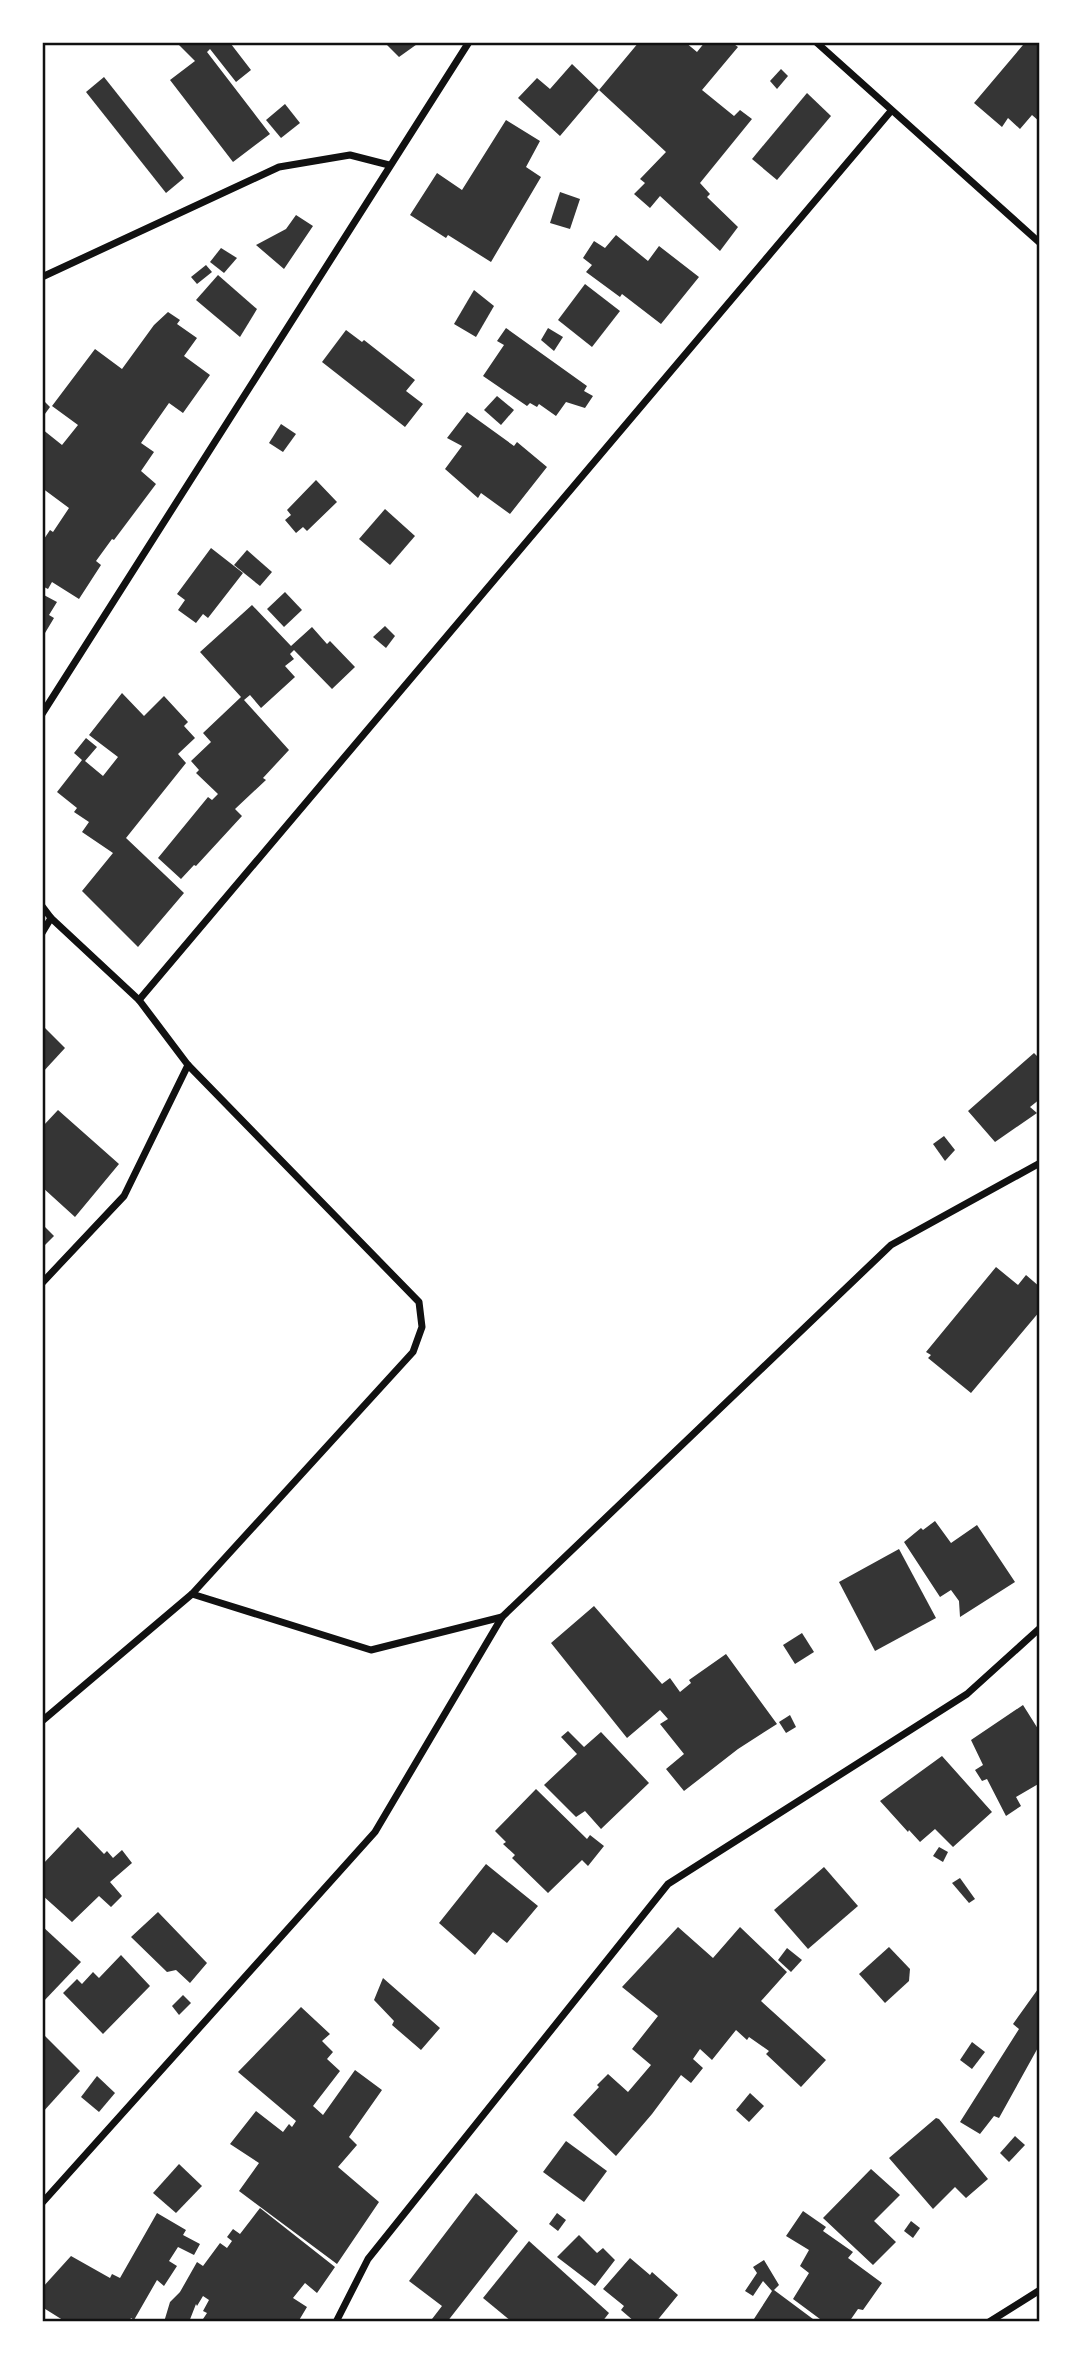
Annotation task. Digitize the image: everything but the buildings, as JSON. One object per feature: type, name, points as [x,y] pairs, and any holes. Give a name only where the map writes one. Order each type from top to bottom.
[{"type":"street","points":[[42,714],[469,42]]},
{"type":"street","points":[[816,42],[1040,243]]},
{"type":"street","points":[[139,1000],[891,111]]},
{"type":"street","points":[[42,277],[279,167],[350,155],[390,165]]},
{"type":"street","points":[[42,906],[51,918],[139,1000],[188,1065],[419,1302],[422,1327],[413,1352],[192,1594],[42,1721]]},
{"type":"street","points":[[42,933],[51,918]]},
{"type":"street","points":[[42,1283],[124,1196],[188,1065]]},
{"type":"street","points":[[42,2203],[374,1832],[502,1617],[891,1245],[1040,1163]]},
{"type":"street","points":[[192,1594],[371,1650],[502,1617]]},
{"type":"street","points":[[336,2322],[368,2259],[668,1884],[967,1694],[1040,1628]]},
{"type":"street","points":[[989,2322],[1040,2290]]}]
